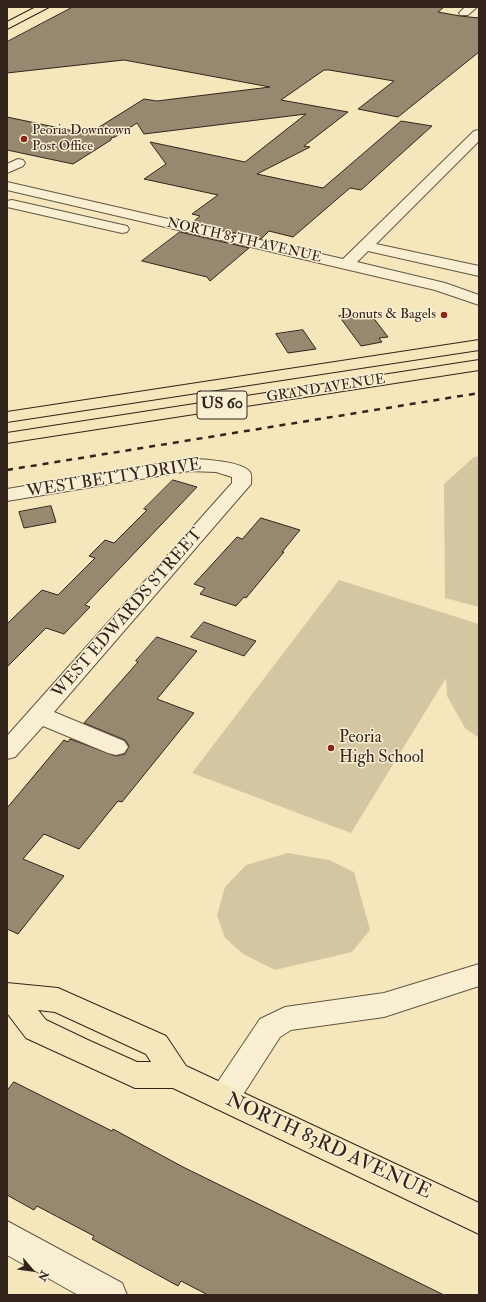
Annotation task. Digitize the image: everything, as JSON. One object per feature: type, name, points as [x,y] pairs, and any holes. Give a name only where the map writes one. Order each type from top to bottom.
[{"type":"main road","points":[[7,26],[44,7]]},
{"type":"main road","name":"GRAND AVENUE","points":[[7,416],[479,345]]},
{"type":"main road","name":"GRAND AVENUE","points":[[7,438],[479,365]]},
{"type":"main road","name":"NORTH 83RD AVENUE","points":[[9,996],[36,1028],[80,1050],[135,1075],[176,1075],[479,1219]]},
{"type":"street","points":[[346,265],[479,134]]},
{"type":"street","name":"NORTH 85TH AVENUE","points":[[7,186],[440,286],[478,299]]},
{"type":"street","points":[[10,206],[30,192]]},
{"type":"street","points":[[10,206],[139,232]]},
{"type":"street","points":[[154,236],[168,224]]},
{"type":"street","points":[[365,246],[479,271]]},
{"type":"street","name":"WEST BETTY DRIVE","points":[[7,495],[189,464],[210,464],[227,467],[242,474]]},
{"type":"street","name":"WEST EDWARDS STREET","points":[[7,751],[241,484],[242,474]]},
{"type":"street","points":[[39,715],[116,748]]},
{"type":"street","points":[[224,1098],[270,1028],[285,1019],[384,1005],[479,975]]},
{"type":"street","points":[[7,1237],[110,1295]]},
{"type":"shaded area","points":[[479,456],[479,607],[445,598],[444,484],[474,457]]},
{"type":"shaded area","points":[[339,580],[479,624],[479,738],[465,728],[447,696],[446,678],[351,833],[192,773]]},
{"type":"shaded area","points":[[288,853],[329,860],[354,872],[370,930],[352,952],[275,970],[243,954],[225,938],[217,915],[225,887],[246,865]]},
{"type":"building","points":[[73,7],[444,7],[438,12],[479,18],[479,52],[398,117],[358,109],[394,81],[329,70],[324,70],[281,100],[348,112],[304,146],[310,147],[257,174],[323,188],[401,121],[432,126],[361,190],[350,188],[293,237],[269,231],[261,239],[192,223],[200,216],[192,214],[218,195],[144,179],[166,164],[150,142],[245,162],[306,114],[144,134],[137,123],[111,138],[111,140],[73,164],[7,150],[7,117],[88,134],[144,99],[157,101],[270,87],[124,60],[7,73],[7,42]]},
{"type":"building","points":[[180,232],[249,248],[210,281],[207,277],[142,261]]},
{"type":"building","points":[[369,312],[388,337],[379,338],[382,342],[361,346],[339,316]]},
{"type":"building","points":[[303,330],[316,349],[288,353],[276,334]]},
{"type":"building","points":[[173,480],[197,487],[85,605],[90,607],[64,634],[46,628],[7,667],[7,624],[42,590],[58,595],[95,558],[89,556],[105,540],[114,543],[147,510],[144,509]]},
{"type":"building","points":[[51,506],[56,522],[24,528],[19,512]]},
{"type":"building","points":[[261,518],[300,530],[246,598],[244,597],[236,606],[200,594],[205,588],[194,584],[237,537],[242,539]]},
{"type":"building","points":[[204,622],[256,641],[244,656],[191,637]]},
{"type":"building","points":[[157,637],[197,651],[157,699],[194,713],[122,802],[118,801],[79,849],[44,834],[23,859],[64,876],[18,934],[7,929],[7,808],[64,740],[68,742],[70,739],[116,756],[125,754],[129,746],[125,740],[84,723],[138,662],[136,661]]},
{"type":"building","points":[[14,1082],[112,1131],[113,1129],[183,1167],[444,1295],[208,1295],[181,1281],[178,1286],[92,1239],[94,1236],[37,1206],[34,1210],[7,1195],[7,1091]]},
{"type":"railway","points":[[7,470],[479,393]]},
{"type":"place","name":"Peoria Downtown Post Office","points":[[24,139]]},
{"type":"place","name":"Donuts & Bagels","points":[[444,315]]},
{"type":"place","name":"Peoria High School","points":[[331,748]]}]
